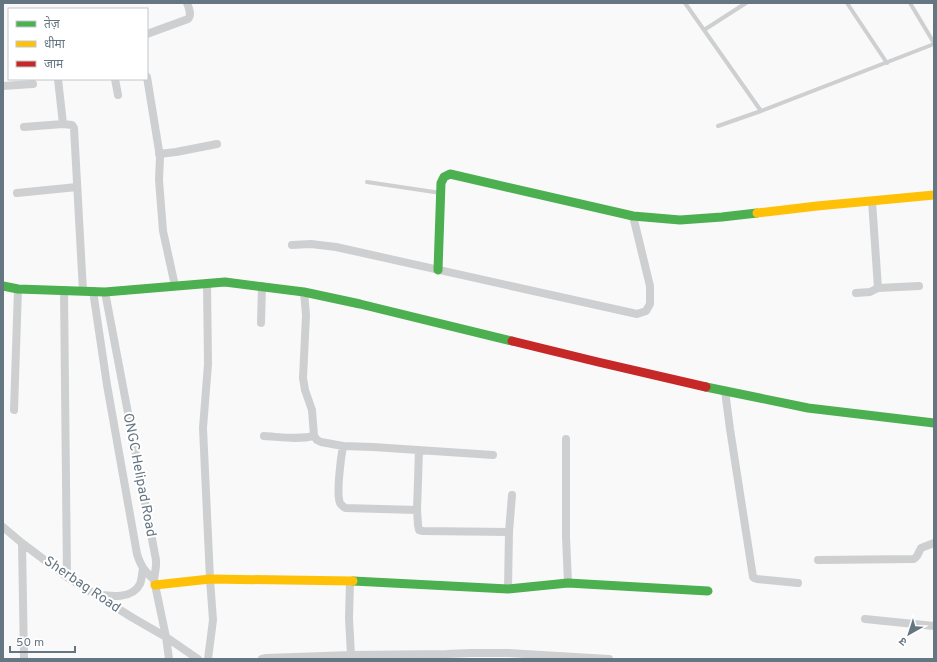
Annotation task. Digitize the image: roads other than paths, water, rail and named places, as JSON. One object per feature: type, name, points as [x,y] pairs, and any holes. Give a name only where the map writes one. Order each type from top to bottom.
[{"type":"street","points":[[148,34],[188,19],[190,17],[188,3]]},
{"type":"street","points":[[58,80],[64,124]]},
{"type":"street","points":[[115,80],[118,95]]},
{"type":"street","points":[[147,80],[159,154],[159,180],[163,231],[175,286]]},
{"type":"street","points":[[3,86],[33,84]]},
{"type":"street","points":[[24,127],[64,124],[72,125],[74,128],[83,291]]},
{"type":"street","points":[[159,154],[217,144]]},
{"type":"street","points":[[438,270],[441,183],[442,178],[445,175],[450,174],[633,216],[680,220],[934,195]]},
{"type":"street","points":[[17,193],[77,187]]},
{"type":"street","points":[[872,201],[878,288]]},
{"type":"street","points":[[292,245],[311,244],[336,247],[637,314],[646,311],[650,304],[650,286],[633,216]]},
{"type":"street","points":[[3,286],[18,289],[105,292],[226,282],[304,292],[360,304],[584,359],[726,391],[808,408],[934,423]]},
{"type":"street","points":[[207,283],[208,364],[203,428],[213,620],[208,659]]},
{"type":"street","points":[[261,323],[262,286]]},
{"type":"street","points":[[856,293],[870,292],[878,288],[919,286]]},
{"type":"street","points":[[14,410],[18,289]]},
{"type":"street","points":[[64,290],[67,577]]},
{"type":"street","points":[[94,291],[107,385],[137,554],[143,568],[154,583],[210,579],[350,581],[508,589],[568,583],[708,591]]},
{"type":"street","name":"ONGC Helipad Road","points":[[105,292],[156,560],[154,583],[166,637],[169,659]]},
{"type":"street","points":[[304,292],[306,315],[303,378],[305,390],[312,410],[314,436],[317,440],[343,446],[493,455]]},
{"type":"street","points":[[726,391],[730,429],[753,577],[757,579],[798,583]]},
{"type":"street","points":[[264,436],[306,438],[314,436]]},
{"type":"street","points":[[566,439],[566,537],[568,583]]},
{"type":"street","points":[[343,446],[340,468],[340,502],[342,506],[345,508],[417,510]]},
{"type":"street","points":[[419,450],[417,510],[419,530],[509,532]]},
{"type":"street","points":[[508,589],[509,532],[512,495]]},
{"type":"street","name":"Sherbag Road","points":[[3,527],[67,577],[92,594],[166,637],[198,659]]},
{"type":"street","points":[[22,543],[24,659]]},
{"type":"street","points":[[818,560],[914,559],[921,548],[934,543]]},
{"type":"street","points":[[92,594],[122,595],[134,592],[140,584],[143,568]]},
{"type":"street","points":[[350,581],[349,618],[351,655]]},
{"type":"street","points":[[865,619],[934,626]]},
{"type":"street","points":[[262,659],[351,655],[472,653],[508,653],[609,659]]},
{"type":"lane","points":[[685,3],[761,111]]},
{"type":"lane","points":[[704,30],[746,3]]},
{"type":"lane","points":[[847,3],[886,63]]},
{"type":"lane","points":[[718,126],[886,63],[934,43],[910,3]]},
{"type":"lane","points":[[367,182],[441,193]]}]
